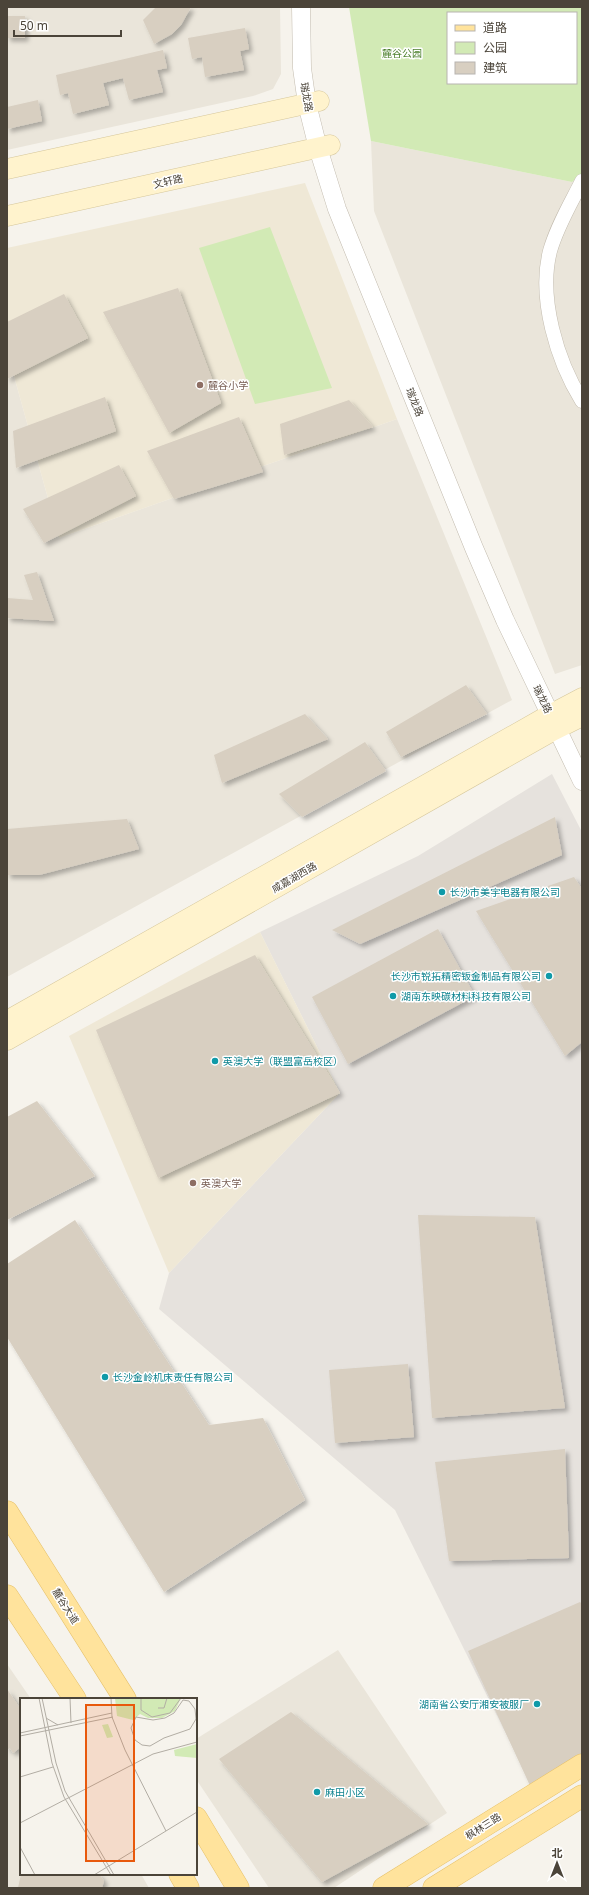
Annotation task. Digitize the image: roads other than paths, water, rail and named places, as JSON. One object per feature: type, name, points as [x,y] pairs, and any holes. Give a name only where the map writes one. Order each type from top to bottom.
[{"type":"main road","points":[[7,169],[313,102]]},
{"type":"main road","name":"文轩路","points":[[7,216],[324,146]]},
{"type":"main road","name":"咸嘉湖西路","points":[[7,1040],[563,718],[582,698]]},
{"type":"main road","name":"咸嘉湖西路","points":[[7,1021],[563,718]]},
{"type":"main road","name":"麓谷大道","points":[[7,1512],[123,1698]]},
{"type":"main road","points":[[7,1596],[74,1698]]},
{"type":"main road","name":"枫林三路","points":[[384,1888],[582,1764]]},
{"type":"main road","points":[[434,1888],[582,1796]]},
{"type":"main road","points":[[197,1820],[238,1888]]},
{"type":"main road","points":[[181,1875],[188,1888]]},
{"type":"street","name":"瑞龙路","points":[[301,7],[302,68],[313,102],[324,146],[337,209],[471,541],[505,620],[563,718],[582,755]]},
{"type":"street","name":"瑞龙路","points":[[313,7],[313,102]]},
{"type":"street","points":[[582,181],[558,230],[550,252],[547,277],[548,308],[559,354],[574,388],[582,401]]},
{"type":"street","name":"瑞龙路","points":[[563,718],[582,781]]},
{"type":"place","name":"麓谷小学","points":[[200,385]]},
{"type":"place","name":"长沙市美宇电器有限公司","points":[[442,892]]},
{"type":"place","name":"长沙市锐拓精密钣金制品有限公司","points":[[549,976]]},
{"type":"place","name":"湖南东映碳材料科技有限公司","points":[[393,996]]},
{"type":"place","name":"英澳大学（联盟富岳校区）","points":[[215,1061]]},
{"type":"place","name":"英澳大学","points":[[193,1183]]},
{"type":"place","name":"长沙金岭机床责任有限公司","points":[[105,1377]]},
{"type":"place","name":"湖南省公安厅湘安被服厂","points":[[537,1704]]},
{"type":"place","name":"麻田小区","points":[[317,1792]]},
{"type":"park label","name":"麓谷公园","points":[[402,53]]}]
